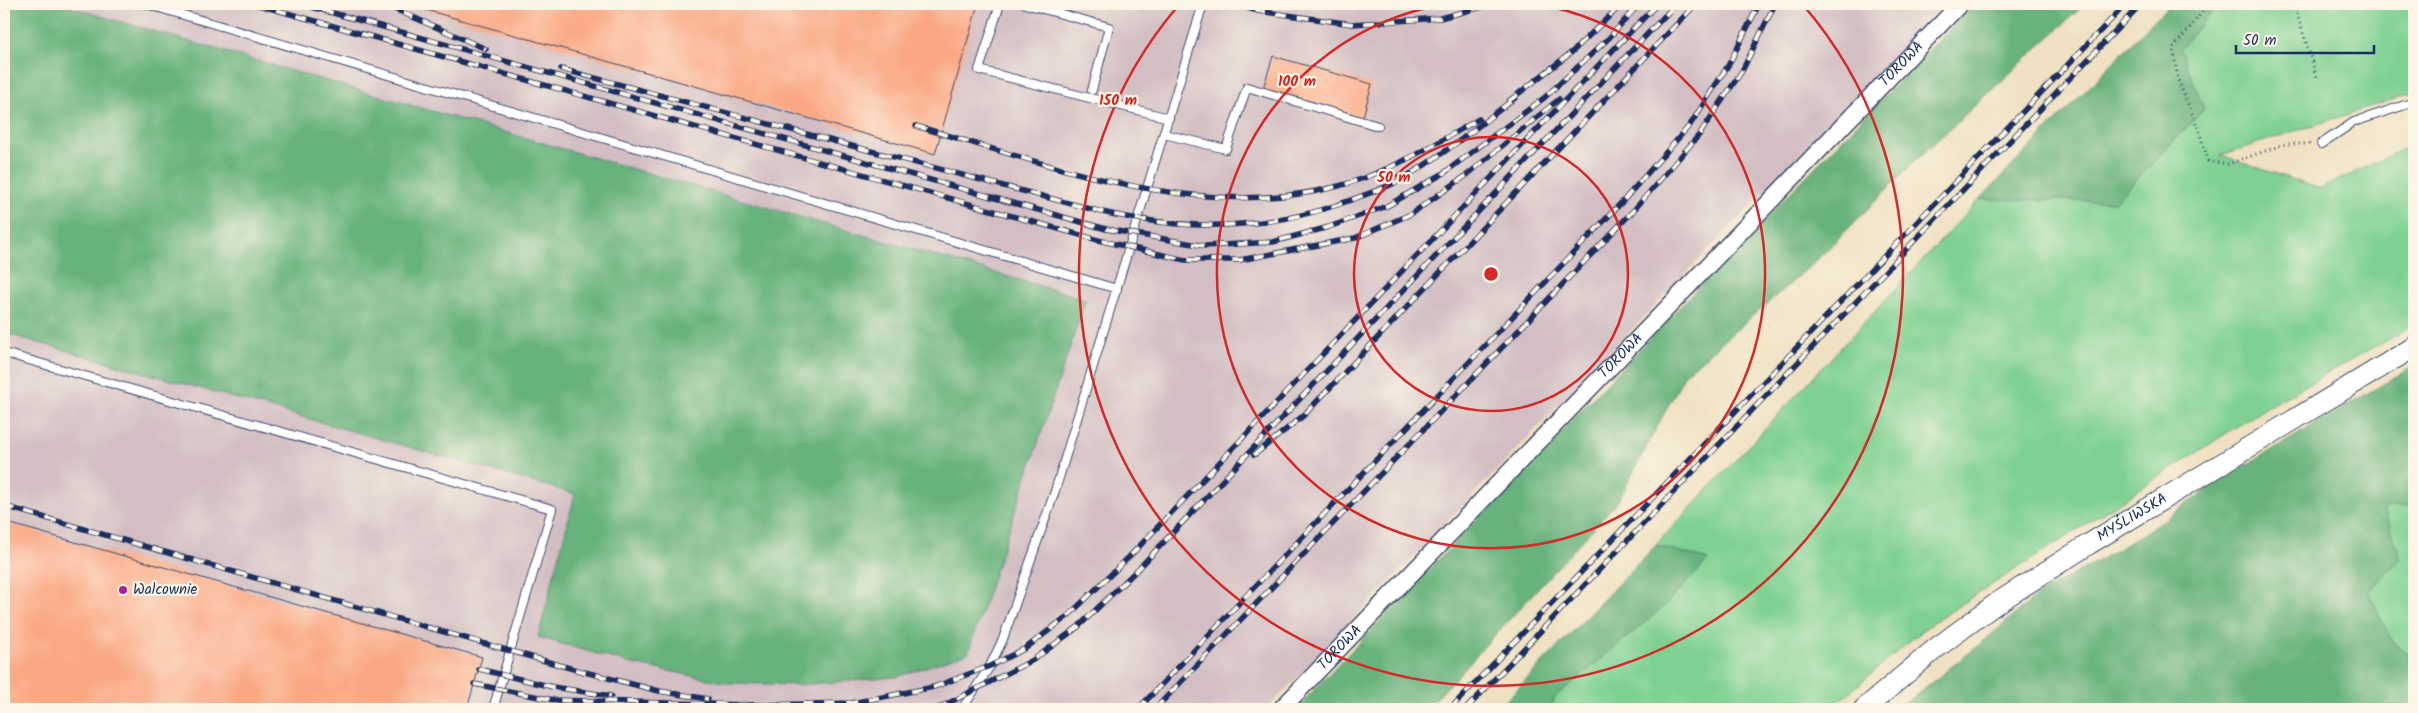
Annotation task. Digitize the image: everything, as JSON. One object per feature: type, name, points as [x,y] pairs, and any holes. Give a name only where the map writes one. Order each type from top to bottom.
[{"type":"street","name":"TOROWA","points":[[1281,709],[1960,4]]},
{"type":"street","name":"MYŚLIWSKA","points":[[1864,709],[1935,649],[1997,603],[2089,544],[2414,347]]},
{"type":"lane","points":[[146,4],[1117,289]]},
{"type":"lane","points":[[1000,4],[979,70],[1169,118]]},
{"type":"lane","points":[[1025,4],[1109,27],[1092,90]]},
{"type":"lane","points":[[962,709],[990,666],[1003,638],[1055,492],[1203,4]]},
{"type":"lane","points":[[1164,134],[1226,149],[1247,87],[1378,126]]},
{"type":"lane","points":[[2321,144],[2354,122],[2414,102]]},
{"type":"lane","points":[[4,353],[552,509],[493,709]]},
{"type":"path","points":[[2209,4],[2173,48],[2178,80],[2199,130],[2208,161],[2228,164],[2285,144],[2321,144]]},
{"type":"path","points":[[2294,4],[2317,78]]},
{"type":"shaded area","points":[[4,4],[1945,4],[1267,709],[4,709]]},
{"type":"green space","points":[[4,4],[59,4],[1086,299],[968,653],[896,677],[800,685],[728,683],[628,663],[538,637],[575,494],[4,333]]},
{"type":"green space","points":[[1974,4],[2085,4],[1916,160],[1814,263],[1685,374],[1618,501],[1427,709],[1296,709],[1715,270]]},
{"type":"green space","points":[[2170,4],[2218,4],[2180,49],[2204,109],[2116,201],[1980,199]]},
{"type":"green space","points":[[2218,4],[2414,4],[2414,93],[2221,155],[2320,189],[2414,144],[2414,325],[2267,407],[1925,628],[1830,709],[1550,709],[1555,697],[1662,608],[1708,560],[1656,545],[1980,199],[2116,201],[2203,110],[2180,49]]},
{"type":"green space","points":[[2414,366],[2414,506],[2384,508],[2400,558],[2368,592],[2392,641],[2414,659],[2414,709],[1898,709],[1983,642],[2040,593],[2105,557],[2160,523],[2219,481]]},
{"type":"green space","points":[[2414,506],[2414,659],[2392,641],[2368,592],[2400,558],[2384,508]]},
{"type":"green space","points":[[1656,545],[1708,560],[1662,608],[1555,697],[1550,709],[1498,709]]},
{"type":"building","points":[[405,4],[978,4],[935,154]]},
{"type":"building","points":[[1273,56],[1372,84],[1361,124],[1261,95]]},
{"type":"building","name":"Walcownie","points":[[4,522],[482,657],[467,709],[4,709]]},
{"type":"railway","points":[[255,4],[1098,240],[1185,260],[1240,260],[1355,238],[1411,214],[1467,175],[1559,99]]},
{"type":"railway","points":[[301,4],[1106,229],[1205,246],[1273,242],[1329,227],[1387,206],[1444,173],[1544,98],[1609,38],[1639,4]]},
{"type":"railway","points":[[383,4],[486,49]]},
{"type":"railway","points":[[1234,4],[1258,11],[1352,24],[1440,18],[1493,4]]},
{"type":"railway","points":[[1509,101],[1572,52],[1622,4]]},
{"type":"railway","points":[[474,684],[554,700],[750,705],[852,703],[934,687],[990,666],[1026,648],[1069,615],[1130,556],[1657,4]]},
{"type":"railway","points":[[937,709],[1033,660],[1078,627],[1141,566],[1676,4]]},
{"type":"railway","points":[[1254,455],[1303,416],[1696,4]]},
{"type":"railway","points":[[1138,709],[1623,201],[1690,125],[1729,64],[1759,4]]},
{"type":"railway","points":[[1155,709],[1633,211],[1699,135],[1742,71],[1775,4]]},
{"type":"railway","points":[[1450,709],[2126,4]]},
{"type":"railway","points":[[1466,709],[2141,4]]},
{"type":"railway","points":[[561,69],[1102,212],[1168,223],[1200,225],[1232,225],[1295,216],[1327,208],[1384,188],[1414,172],[1515,98]]},
{"type":"railway","points":[[916,126],[1070,171],[1123,184],[1176,193],[1229,198],[1282,196],[1335,187],[1373,175],[1427,149],[1479,119]]},
{"type":"railway","points":[[4,506],[577,670],[659,691],[708,699]]},
{"type":"railway","points":[[479,669],[553,687],[611,696]]},
{"type":"place","name":"Walcownie","points":[[123,590]]}]
